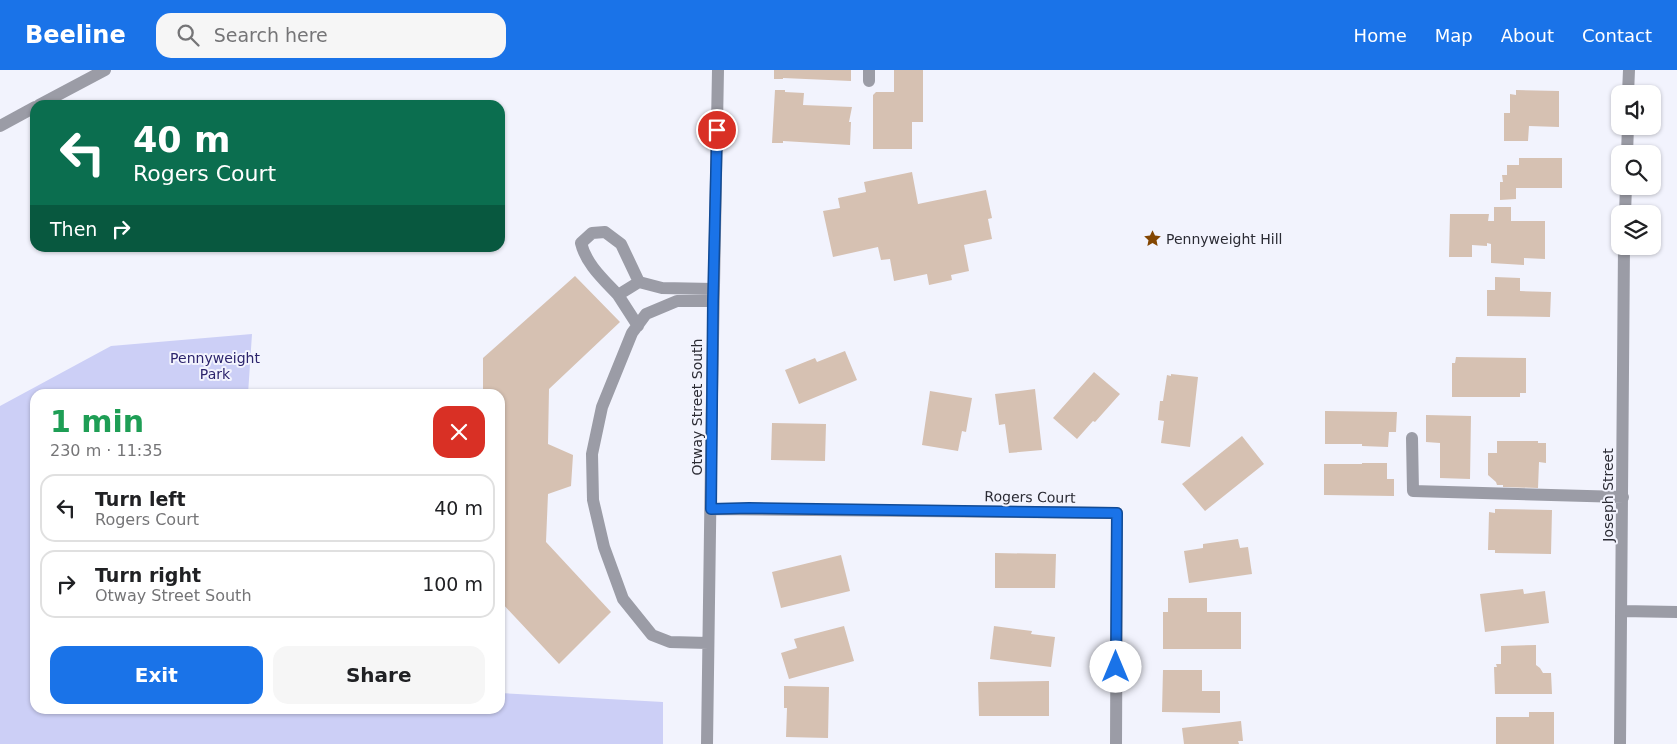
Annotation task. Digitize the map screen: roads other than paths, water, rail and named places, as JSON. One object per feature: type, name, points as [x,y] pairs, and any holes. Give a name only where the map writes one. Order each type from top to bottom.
[{"type":"street","points":[[48,100],[105,70]]},
{"type":"street","name":"Otway Street South","points":[[707,744],[718,70]]},
{"type":"street","points":[[1628,85],[1629,70]]},
{"type":"street","points":[[0,126],[30,110]]},
{"type":"street","points":[[638,326],[618,295],[584,254],[581,243],[592,233],[605,232],[621,244],[639,282]]},
{"type":"street","name":"Joseph Street","points":[[1620,744],[1624,255]]},
{"type":"street","points":[[618,295],[639,282],[662,288],[713,295]]},
{"type":"street","points":[[708,643],[670,642],[652,635],[623,599],[604,547],[593,500],[592,454],[602,407],[632,333],[646,314],[677,301],[713,295]]},
{"type":"street","points":[[1412,438],[1413,491],[1623,497]]},
{"type":"street","name":"Rogers Court","points":[[711,509],[1117,513],[1116,744]]},
{"type":"street","points":[[1622,611],[1677,612]]},
{"type":"place","name":"Pennyweight Hill","points":[[1152,239]]},
{"type":"park label","name":"Pennyweight Park","points":[[215,366]]}]
